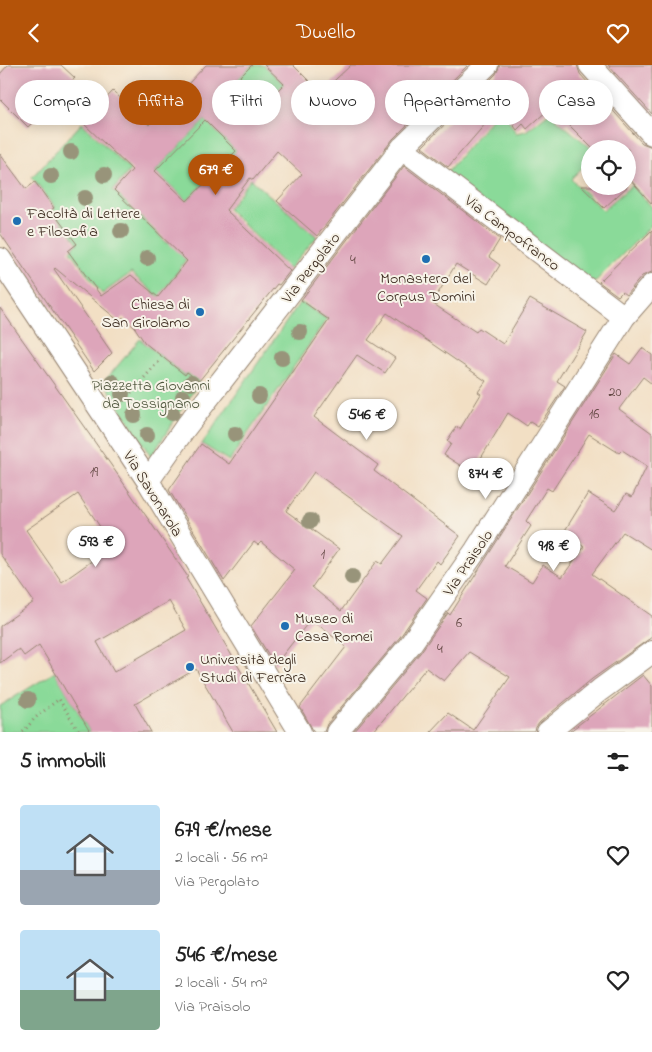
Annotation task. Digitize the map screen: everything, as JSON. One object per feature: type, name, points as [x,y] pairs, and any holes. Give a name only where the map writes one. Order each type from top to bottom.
[{"type":"street","name":"Via Pergolato","points":[[148,481],[185,428],[402,148],[487,65]]},
{"type":"street","points":[[590,65],[652,134]]},
{"type":"street","name":"Via Campofranco","points":[[402,148],[624,317]]},
{"type":"street","name":"Via Savonarola","points":[[0,259],[148,481],[300,732]]},
{"type":"street","name":"Via Praisolo","points":[[337,732],[410,645],[471,558],[624,317],[652,285]]},
{"type":"street","points":[[548,732],[600,690],[650,659]]},
{"type":"path","points":[[107,420],[160,360]]},
{"type":"path","points":[[23,732],[35,718],[59,699],[79,732]]},
{"type":"green space","points":[[252,65],[264,65],[280,80],[237,80]]},
{"type":"green space","points":[[205,120],[236,151],[187,201],[155,171]]},
{"type":"green space","points":[[539,121],[539,125],[563,125],[581,140],[581,169],[571,179],[581,189],[581,195],[588,195],[603,210],[620,195],[636,195],[636,189],[652,207],[652,225],[593,284],[445,174],[487,125],[511,125],[516,133],[526,131]]},
{"type":"green space","points":[[80,125],[84,125],[130,170],[113,190],[168,244],[180,232],[197,245],[159,297],[131,273],[102,294],[70,251],[78,243],[53,212],[55,207],[32,177]]},
{"type":"green space","points":[[251,179],[317,237],[289,269],[228,209]]},
{"type":"green space","points":[[300,302],[327,319],[229,461],[202,444]]},
{"type":"green space","name":"Piazzetta Giovanni da Tossignano","points":[[140,339],[185,376],[187,373],[199,382],[151,457],[104,382]]},
{"type":"green space","points":[[55,672],[90,732],[0,732],[0,706]]},
{"type":"building","points":[[8,65],[61,65],[75,78],[73,80],[15,80],[15,114],[0,99],[0,74]]},
{"type":"building","points":[[206,65],[252,65],[237,80],[212,80],[212,125],[281,125],[281,87],[284,84],[264,65],[293,65],[308,80],[291,80],[291,125],[375,125],[375,80],[335,80],[351,65],[468,65],[453,80],[385,80],[385,125],[407,125],[393,139],[317,236],[277,201],[302,174],[277,151],[253,180],[250,178],[226,210],[290,271],[279,285],[277,284],[199,381],[187,372],[185,375],[145,343],[135,328],[123,317],[119,321],[55,268],[112,353],[94,371],[0,233],[0,154],[26,189],[35,182],[54,208],[51,210],[77,244],[68,251],[101,296],[131,275],[158,297],[187,261],[114,190],[132,170],[85,125],[109,125],[109,95],[113,91],[119,97],[119,125],[200,125],[155,171],[187,201],[236,151],[205,120],[202,123],[202,80],[192,80]]},
{"type":"building","points":[[500,65],[577,65],[580,74],[585,80],[539,80],[539,118],[527,129],[524,125],[529,125],[529,80],[490,80],[496,74]]},
{"type":"building","points":[[608,65],[652,65],[652,114]]},
{"type":"building","points":[[613,111],[642,143],[652,147],[652,204],[636,186],[636,140],[584,140],[569,125],[613,125]]},
{"type":"building","points":[[444,125],[484,125],[448,167],[422,147]]},
{"type":"building","points":[[513,125],[522,125],[517,130]]},
{"type":"building","points":[[404,166],[500,239],[489,257],[500,265],[488,284],[456,264],[432,303],[476,332],[479,328],[503,344],[530,299],[587,332],[557,381],[565,386],[538,427],[530,422],[527,426],[508,413],[472,473],[444,455],[451,444],[447,441],[456,427],[460,429],[481,394],[478,392],[486,381],[387,313],[368,340],[395,358],[385,373],[357,355],[314,417],[378,465],[374,471],[460,536],[440,564],[437,561],[416,590],[427,598],[400,637],[327,724],[324,732],[314,732],[300,707],[346,647],[311,619],[275,665],[251,626],[295,570],[261,542],[258,545],[254,542],[224,581],[169,490],[201,444],[229,464],[329,320],[301,300]],"holes":[[[314,472],[403,536],[382,564],[377,561],[341,611],[312,587],[339,549],[286,511]]]},
{"type":"building","points":[[590,195],[618,195],[604,208]]},
{"type":"building","points":[[652,230],[652,272],[642,276],[626,295],[622,292],[618,296],[599,282]]},
{"type":"building","points":[[0,308],[188,577],[186,578],[277,732],[233,732],[196,669],[135,704],[151,732],[90,732],[39,645],[24,656],[19,649],[0,663],[0,626],[34,602],[0,554]],"holes":[[[78,494],[113,546],[62,582],[26,530]],[[169,601],[186,630],[114,672],[97,642]]]},
{"type":"building","points":[[642,348],[652,355],[652,384],[643,377],[619,409],[652,433],[652,550],[623,532],[592,574],[652,616],[652,637],[592,679],[540,722],[535,732],[430,732],[448,713],[473,730],[510,677],[469,652],[444,681],[426,668],[373,732],[354,732],[420,653],[448,613],[450,615],[616,354],[630,364]],"holes":[[[589,434],[619,453],[622,450],[647,466],[632,497],[626,494],[615,510],[588,493],[564,532],[584,547],[562,577],[543,565],[532,582],[505,566],[531,526],[526,521],[547,488],[552,491]]]},
{"type":"building","points":[[643,675],[652,686],[652,732],[569,732]]},
{"type":"place","name":"Facoltà di Lettere e Filosofia","points":[[17,221]]},
{"type":"place","name":"Monastero del Corpus Domini","points":[[426,259]]},
{"type":"place","name":"Chiesa di San Girolamo","points":[[200,312]]},
{"type":"place","name":"Museo di Casa Romei","points":[[285,626]]},
{"type":"place","name":"Università degli Studi di Ferrara","points":[[190,667]]}]
